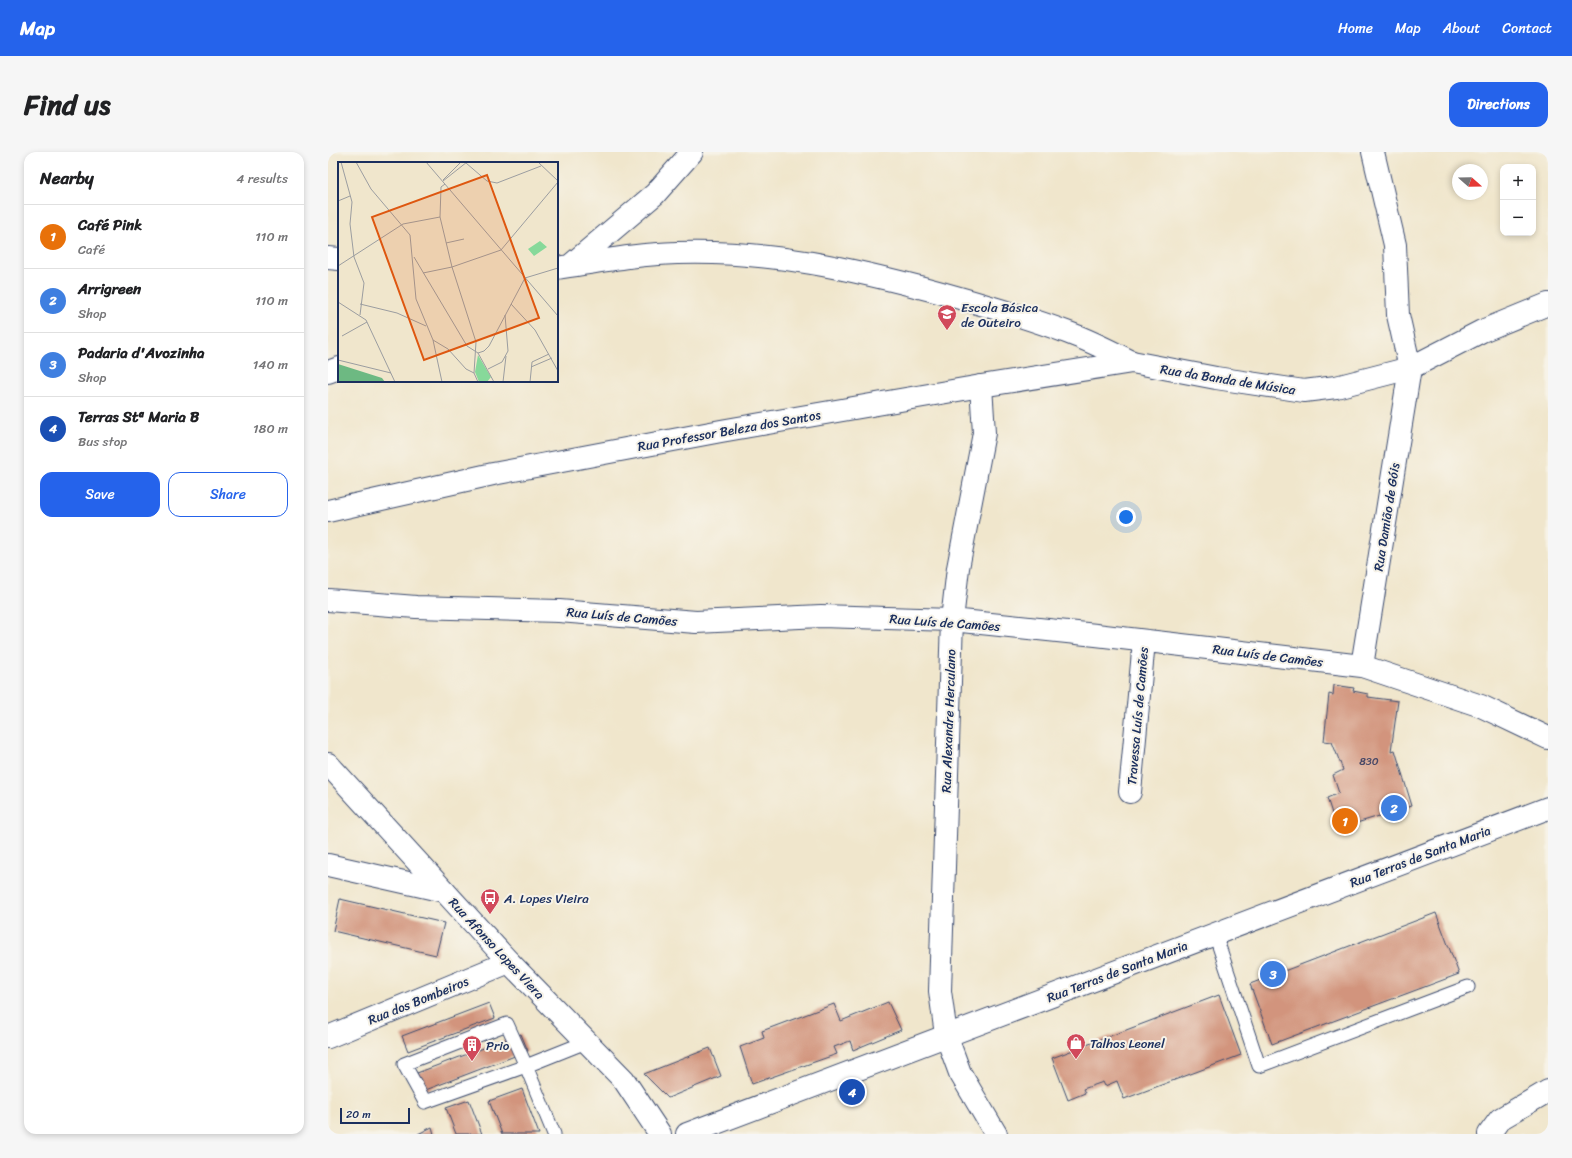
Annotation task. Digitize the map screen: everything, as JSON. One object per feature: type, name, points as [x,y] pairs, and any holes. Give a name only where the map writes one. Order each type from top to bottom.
[{"type":"street","points":[[564,266],[655,194],[692,152]]},
{"type":"street","points":[[1373,152],[1396,245],[1398,315],[1410,368]]},
{"type":"street","points":[[564,266],[625,256],[677,253],[736,254],[810,261],[876,275],[1005,312],[1070,333],[1132,362]]},
{"type":"street","points":[[328,258],[338,260]]},
{"type":"street","name":"Rua da Banda de Música","points":[[1132,362],[1223,379],[1304,391],[1336,387],[1410,368],[1482,331],[1548,304]]},
{"type":"street","name":"Rua Professor Beleza dos Santos","points":[[328,511],[493,474],[729,430],[981,386],[1132,362]]},
{"type":"street","points":[[328,372],[338,368]]},
{"type":"street","name":"Rua Damião de Góis","points":[[1362,666],[1410,368]]},
{"type":"street","name":"Rua Alexandre Herculano","points":[[981,386],[984,433],[958,568],[952,620],[940,990],[946,1035],[960,1073],[996,1134]]},
{"type":"street","name":"Rua Luís de Camões","points":[[328,600],[416,607],[559,611],[696,622],[821,616],[952,620],[1144,641],[1362,666],[1480,706],[1548,738]]},
{"type":"street","name":"Travessa Luís de Camões","points":[[1130,792],[1144,641]]},
{"type":"street","name":"Rua Afonso Lopes Viera","points":[[328,764],[508,962],[624,1080],[660,1134]]},
{"type":"street","name":"Rua Terras de Santa Maria","points":[[687,1134],[1548,808]]},
{"type":"street","points":[[328,865],[444,891]]},
{"type":"street","name":"Rua dos Bombeiros","points":[[328,1037],[508,962]]},
{"type":"street","points":[[1489,1134],[1500,1119],[1548,1091]]},
{"type":"lane","points":[[1215,934],[1259,1066],[1468,987]]},
{"type":"lane","points":[[554,1134],[526,1066],[507,1024],[404,1064],[424,1102],[526,1066],[586,1042]]},
{"type":"building","points":[[1334,685],[1354,688],[1353,691],[1368,694],[1368,697],[1398,701],[1391,751],[1395,750],[1412,806],[1337,829],[1327,798],[1339,793],[1333,775],[1343,770],[1332,742],[1324,741],[1329,694],[1333,695]]},
{"type":"building","points":[[340,899],[444,923],[436,955],[333,931]]},
{"type":"building","points":[[1436,913],[1459,974],[1272,1044],[1250,984]]},
{"type":"building","points":[[1219,995],[1241,1055],[1124,1099],[1117,1081],[1105,1086],[1103,1082],[1083,1089],[1085,1093],[1068,1100],[1052,1058]]},
{"type":"building","points":[[888,1002],[901,1030],[853,1050],[850,1041],[834,1047],[837,1054],[752,1084],[740,1047],[764,1038],[762,1031],[834,1004],[841,1021]]},
{"type":"building","points":[[489,1003],[495,1018],[408,1051],[402,1036]]},
{"type":"building","name":"Prio","points":[[521,1034],[528,1051],[423,1091],[417,1073]]},
{"type":"building","points":[[710,1048],[721,1076],[668,1098],[644,1074]]},
{"type":"building","points":[[522,1089],[539,1134],[502,1134],[489,1101]]},
{"type":"building","points":[[469,1100],[482,1134],[456,1134],[446,1108]]},
{"type":"building","points":[[432,1127],[434,1134],[418,1134]]},
{"type":"place","name":"Escola Básica de Outeiro","points":[[947,331]]},
{"type":"place","name":"Arrigreen","points":[[1394,808]]},
{"type":"place","name":"Café Pink","points":[[1345,821]]},
{"type":"place","name":"A. Lopes Vieira","points":[[490,915]]},
{"type":"place","name":"Padaria d'Avozinha","points":[[1273,974]]},
{"type":"place","name":"Talhos Leonel","points":[[1076,1060]]},
{"type":"place","name":"Prio","points":[[472,1062]]},
{"type":"place","name":"Terras Stª Maria B","points":[[852,1092]]}]
